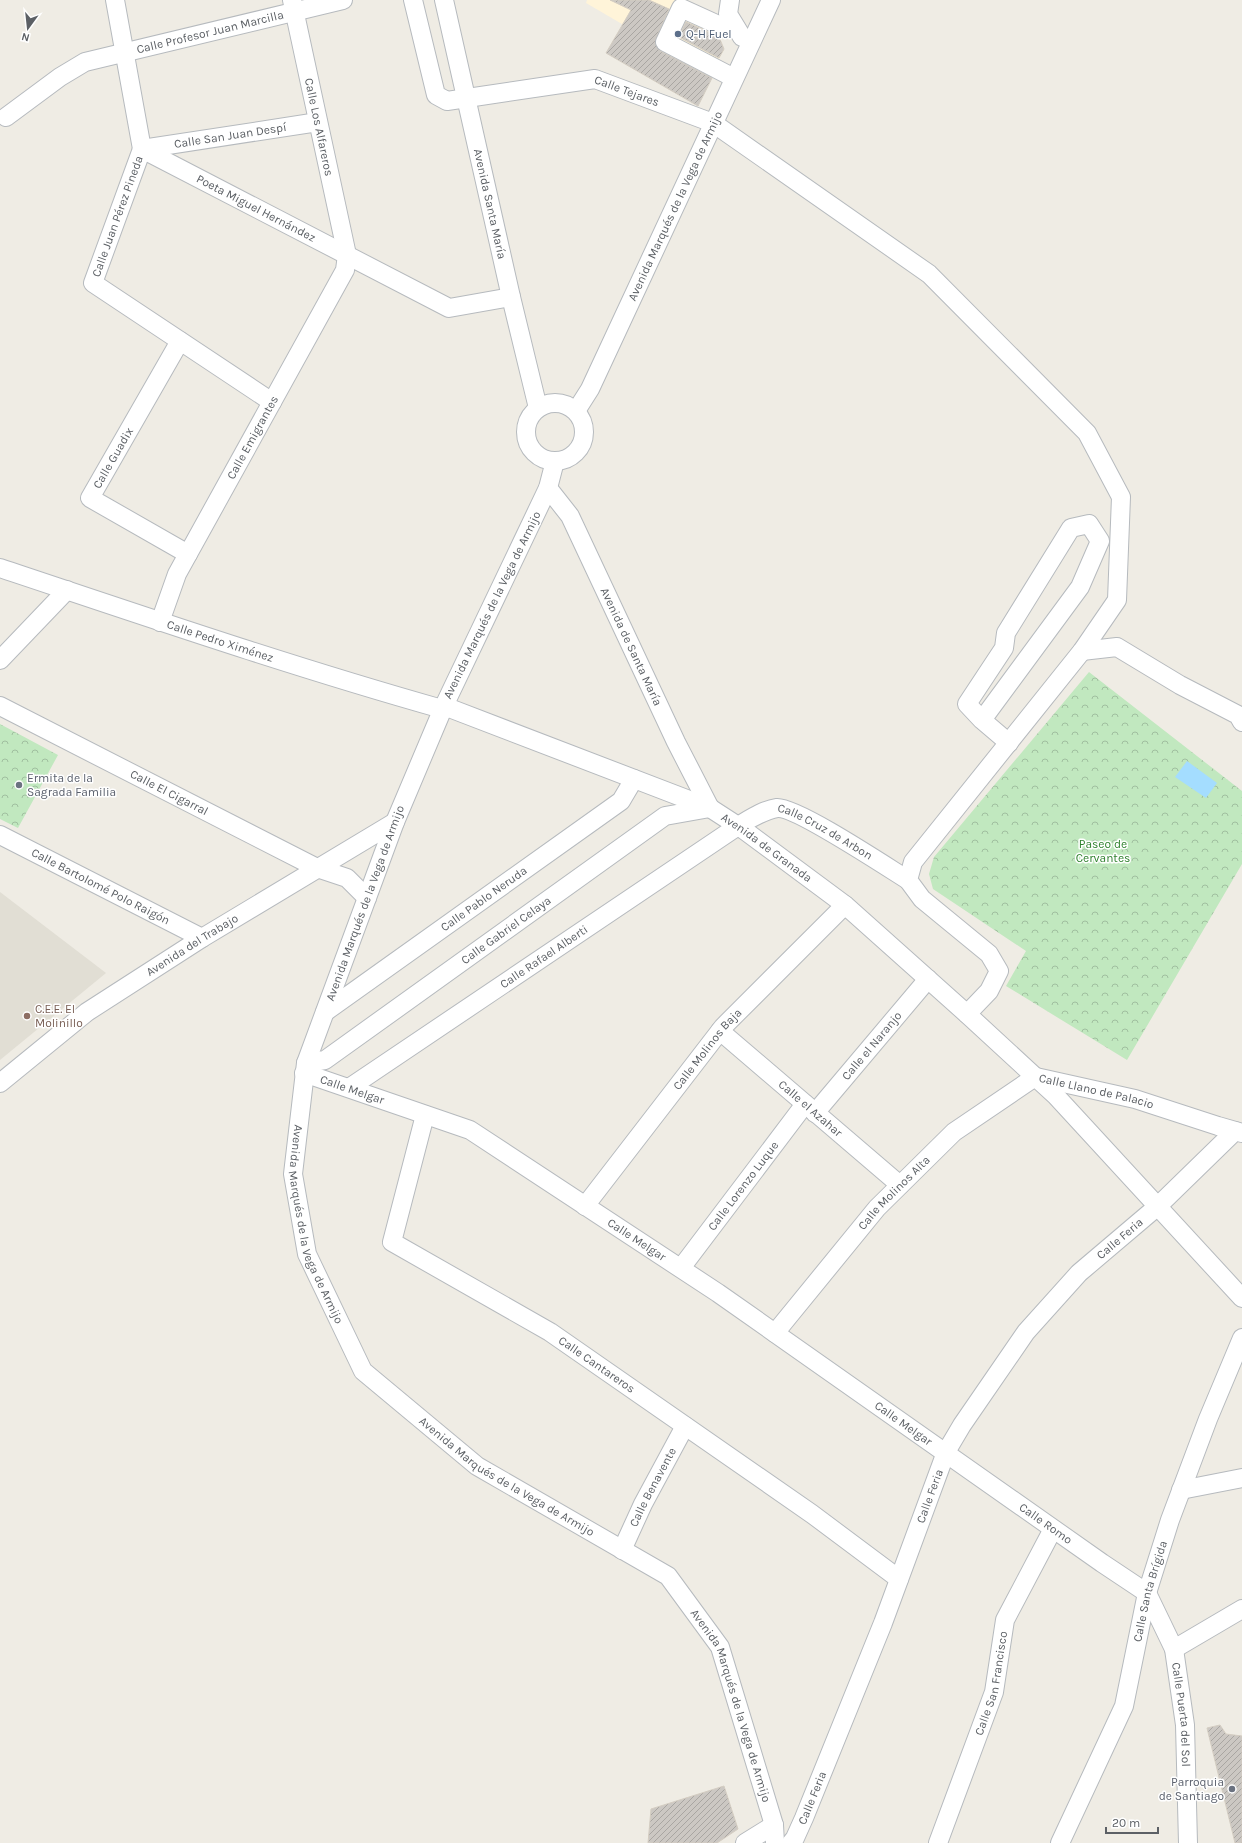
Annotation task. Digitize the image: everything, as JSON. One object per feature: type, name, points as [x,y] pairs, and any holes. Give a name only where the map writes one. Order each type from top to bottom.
[{"type":"street","points":[[115,0],[142,150]]},
{"type":"street","name":"Calle Profesor Juan Marcilla","points":[[6,117],[60,77],[85,62],[125,53],[294,6],[343,0]]},
{"type":"street","name":"Calle Tejares","points":[[413,0],[436,95],[447,102],[595,79],[714,123],[929,274],[1087,433],[1121,497],[1117,600],[1082,651]]},
{"type":"street","name":"Avenida Santa María","points":[[444,0],[511,297],[538,408]]},
{"type":"street","points":[[730,0],[728,14],[742,37],[751,42]]},
{"type":"street","name":"Avenida Marqués de la Vega de Armijo","points":[[576,411],[590,389],[771,0]]},
{"type":"street","name":"Calle Los Alfareros","points":[[294,6],[347,255]]},
{"type":"street","points":[[734,78],[665,42],[681,8],[725,28],[736,29]]},
{"type":"street","name":"Calle San Juan Despí","points":[[142,150],[318,122]]},
{"type":"street","name":"Poeta Miguel Hernández","points":[[142,150],[449,308],[511,297]]},
{"type":"street","name":"Calle Juan Pérez Pineda","points":[[142,150],[93,283],[180,341]]},
{"type":"street","name":"Calle Emigrantes","points":[[160,622],[177,574],[345,270],[347,255]]},
{"type":"street","points":[[180,341],[272,402]]},
{"type":"street","name":"Calle Guadix","points":[[180,341],[90,498],[188,554]]},
{"type":"street","points":[[551,402],[564,404],[576,411],[584,423],[585,436],[581,448],[572,457],[560,461],[550,462],[537,456],[528,445],[525,432],[529,418],[538,408],[551,402]]},
{"type":"street","name":"Avenida Marqués de la Vega de Armijo","points":[[555,461],[548,488],[443,707],[395,822],[366,898],[305,1068],[293,1174],[307,1254],[363,1371],[477,1466],[668,1576],[720,1647],[774,1825],[775,1843]]},
{"type":"street","name":"Avenida de Santa María","points":[[548,488],[570,516],[673,735],[710,808]]},
{"type":"street","points":[[982,720],[1080,587],[1100,541],[1089,524],[1071,528],[1006,633],[1004,648],[967,704],[982,720],[1009,743]]},
{"type":"street","name":"Calle Pedro Ximénez","points":[[0,568],[160,622],[352,683],[443,707]]},
{"type":"street","points":[[0,660],[67,590]]},
{"type":"street","points":[[967,1014],[989,990],[999,970],[989,954],[922,899],[908,880],[913,862],[1082,651],[1117,647],[1180,685],[1241,716]]},
{"type":"street","name":"Calle El Cigarral","points":[[0,706],[317,868],[347,878],[366,898]]},
{"type":"street","name":"Avenida de Granada","points":[[443,707],[710,808],[738,826],[845,905],[1035,1077]]},
{"type":"street","name":"Calle Pablo Neruda","points":[[325,1012],[621,801],[634,779]]},
{"type":"street","name":"Calle Gabriel Celaya","points":[[305,1068],[325,1060],[665,816],[710,808]]},
{"type":"street","name":"Calle Cruz de Arbon","points":[[738,826],[764,812],[778,808],[788,810],[813,822],[908,880]]},
{"type":"street","name":"Avenida del Trabajo","points":[[0,1083],[87,1012],[202,938],[395,822]]},
{"type":"street","name":"Calle Rafael Alberti","points":[[349,1088],[738,826]]},
{"type":"street","name":"Calle Bartolomé Polo Raigón","points":[[0,835],[202,938]]},
{"type":"street","name":"Calle Molinos Baja","points":[[586,1206],[720,1031],[845,905]]},
{"type":"street","name":"Calle el Naranjo","points":[[810,1108],[928,979]]},
{"type":"street","name":"Calle el Azahar","points":[[720,1031],[900,1185]]},
{"type":"street","name":"Calle Melgar","points":[[305,1068],[349,1088],[470,1130],[680,1268],[946,1452]]},
{"type":"street","name":"Calle Llano de Palacio","points":[[1035,1077],[1135,1099],[1239,1132]]},
{"type":"street","name":"Calle Llano de Palacio","points":[[1035,1077],[1056,1096],[1242,1298]]},
{"type":"street","name":"Calle Molinos Alta","points":[[775,1333],[877,1208],[900,1185],[954,1132],[1035,1077]]},
{"type":"street","name":"Calle Lorenzo Luque","points":[[680,1268],[810,1108]]},
{"type":"street","name":"Calle Cantareros","points":[[426,1115],[392,1242],[550,1332],[812,1514],[899,1579]]},
{"type":"street","name":"Calle Feria","points":[[793,1841],[899,1579],[946,1452],[962,1425],[1026,1332],[1079,1273],[1158,1206],[1239,1132]]},
{"type":"street","name":"Calle Santa Brígida","points":[[1060,1843],[1124,1706],[1147,1592],[1170,1520],[1208,1419],[1242,1338]]},
{"type":"street","name":"Calle Benavente","points":[[622,1550],[643,1504],[685,1426]]},
{"type":"street","name":"Calle Romo","points":[[946,1452],[1053,1529],[1147,1592]]},
{"type":"street","points":[[1181,1490],[1242,1478]]},
{"type":"street","name":"Calle San Francisco","points":[[938,1843],[994,1692],[1005,1620],[1053,1529]]},
{"type":"street","name":"Calle Puerta del Sol","points":[[1147,1592],[1174,1649],[1185,1724],[1188,1843]]},
{"type":"street","points":[[1174,1649],[1242,1609]]},
{"type":"street","points":[[744,1843],[774,1825]]},
{"type":"shaded area","name":"Q-H Fuel","points":[[587,0],[678,0],[711,15],[724,49],[711,76],[586,3]]},
{"type":"shaded area","name":"C.E.E. El Molinillo","points":[[0,892],[106,973],[0,1060]]},
{"type":"green space","name":"Paseo de Cervantes","points":[[1089,672],[1242,791],[1242,864],[1127,1060],[1006,986],[1026,951],[933,889],[929,874],[934,857]]},
{"type":"green space","points":[[0,724],[58,755],[18,828],[0,819]]},
{"type":"water","points":[[1187,761],[1217,783],[1206,798],[1175,777]]},
{"type":"building","points":[[610,0],[649,0],[669,9],[655,43],[660,51],[712,78],[698,106],[606,53],[631,10]]},
{"type":"building","points":[[686,22],[719,37],[724,49],[719,58],[679,37]]},
{"type":"building","name":"Parroquia de Santiago","points":[[1220,1725],[1226,1734],[1242,1736],[1242,1843],[1235,1843],[1207,1728]]},
{"type":"building","points":[[724,1786],[738,1829],[717,1843],[648,1843],[651,1809]]},
{"type":"place","name":"Q-H Fuel","points":[[678,34]]},
{"type":"place","name":"Ermita de la Sagrada Familia","points":[[19,785]]},
{"type":"place","name":"C.E.E. El Molinillo","points":[[27,1016]]},
{"type":"place","name":"Parroquia de Santiago","points":[[1232,1789]]}]
